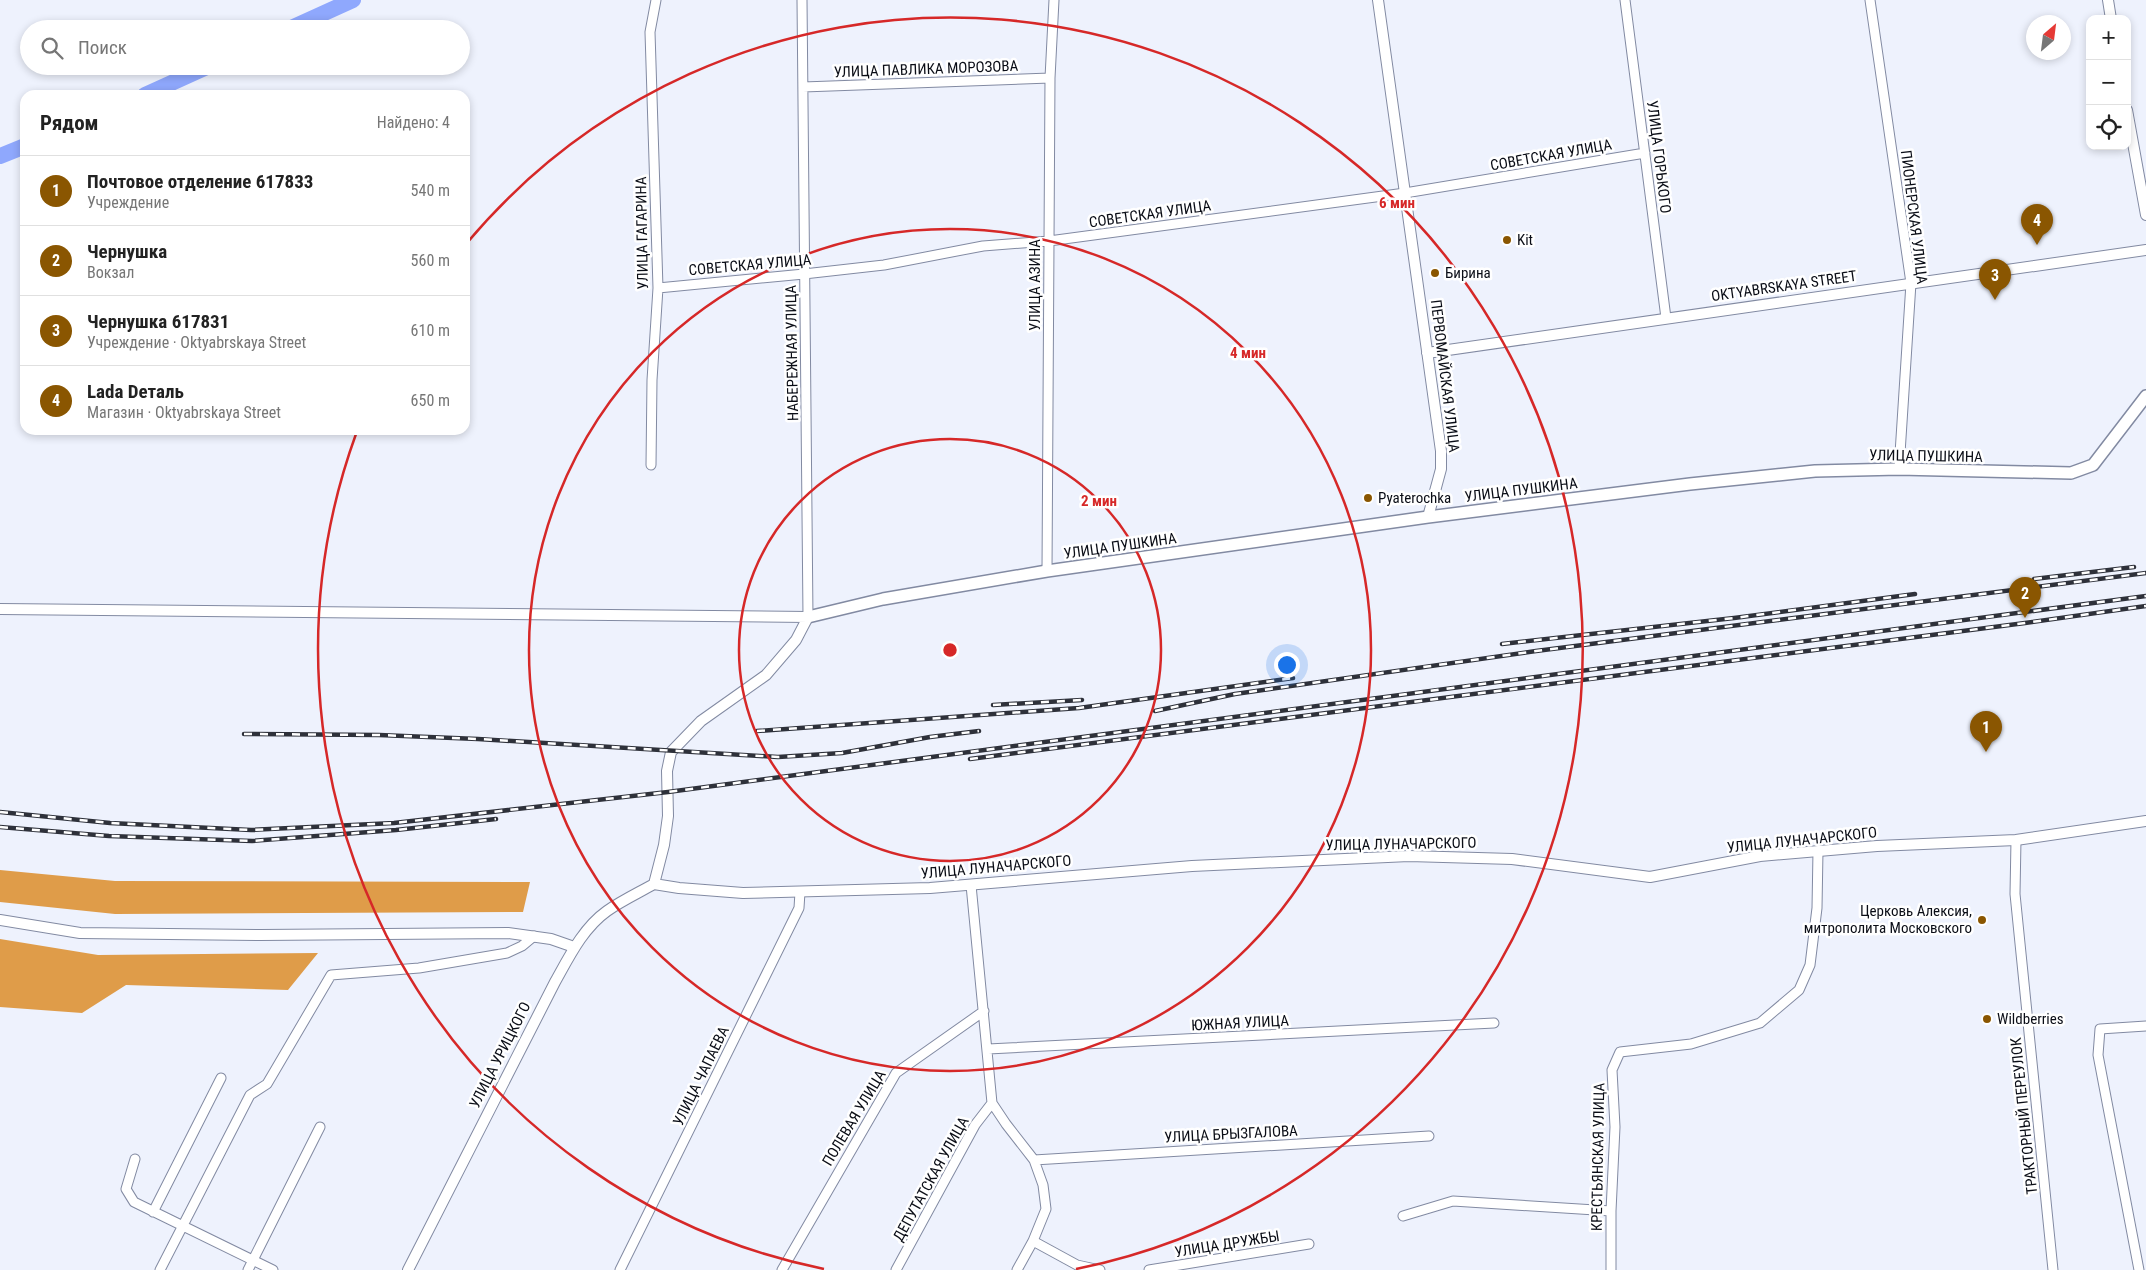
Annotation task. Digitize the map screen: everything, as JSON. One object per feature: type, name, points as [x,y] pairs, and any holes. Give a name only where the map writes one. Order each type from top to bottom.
[{"type":"main road","name":"УЛИЦА ПУШКИНА","points":[[808,616],[883,598],[1047,571],[1690,484],[1815,471],[1898,469],[2071,473],[2093,465],[2146,396]]},
{"type":"street","name":"УЛИЦА ГАГАРИНА","points":[[651,465],[652,380],[658,288],[650,32],[656,0]]},
{"type":"street","name":"НАБЕРЕЖНАЯ УЛИЦА","points":[[802,0],[808,616]]},
{"type":"street","name":"УЛИЦА АЗИНА","points":[[1047,571],[1050,78],[1054,0]]},
{"type":"street","name":"ПЕРВОМАЙСКАЯ УЛИЦА","points":[[1378,0],[1442,451],[1441,469],[1428,518]]},
{"type":"street","name":"УЛИЦА ГОРЬКОГО","points":[[1625,0],[1666,318]]},
{"type":"street","name":"ПИОНЕРСКАЯ УЛИЦА","points":[[1870,0],[1911,283],[1898,469]]},
{"type":"street","points":[[2108,0],[2110,15]]},
{"type":"street","name":"УЛИЦА ПАВЛИКА МОРОЗОВА","points":[[803,87],[1050,78]]},
{"type":"street","points":[[2131,132],[2146,214]]},
{"type":"street","name":"СОВЕТСКАЯ УЛИЦА","points":[[658,288],[884,265],[982,246],[1049,241],[1405,193],[1645,153]]},
{"type":"street","name":"OKTYABRSKAYA STREET","points":[[1427,353],[2146,250]]},
{"type":"street","points":[[0,609],[808,616],[796,640],[766,675],[701,721],[671,752],[667,771],[668,798],[664,844],[654,884]]},
{"type":"street","name":"УЛИЦА ЛУНАЧАРСКОГО","points":[[654,884],[743,893],[930,888],[1192,866],[1409,856],[1512,859],[1650,878],[1760,856],[1877,846],[2016,840],[2146,821]]},
{"type":"street","name":"ТРАКТОРНЫЙ ПЕРЕУЛОК","points":[[2016,840],[2015,894],[2053,1270]]},
{"type":"street","name":"КРЕСТЬЯНСКАЯ УЛИЦА","points":[[1611,1270],[1610,1211],[1615,1127],[1612,1070],[1620,1052],[1691,1044],[1760,1023],[1799,990],[1810,965],[1817,908],[1818,851]]},
{"type":"street","name":"УЛИЦА УРИЦКОГО","points":[[408,1270],[574,947],[588,928],[606,911],[654,884]]},
{"type":"street","points":[[971,885],[992,1103],[1034,1160],[1043,1185],[1046,1209],[1017,1270]]},
{"type":"street","name":"УЛИЦА ЧАПАЕВА","points":[[620,1270],[799,908],[800,892]]},
{"type":"street","points":[[0,920],[80,933],[261,936],[508,933],[534,936],[574,947]]},
{"type":"street","points":[[160,1270],[181,1225],[250,1096],[267,1084],[331,975],[419,968],[507,953],[522,946],[534,936]]},
{"type":"street","name":"ПОЛЕВАЯ УЛИЦА","points":[[782,1270],[896,1072],[984,1011]]},
{"type":"street","name":"ЮЖНАЯ УЛИЦА","points":[[988,1049],[1494,1024]]},
{"type":"street","points":[[2146,1026],[2100,1030],[2098,1054],[2139,1270],[2146,1269]]},
{"type":"street","points":[[153,1212],[221,1078]]},
{"type":"street","name":"ДЕПУТАТСКАЯ УЛИЦА","points":[[896,1270],[975,1125],[992,1103]]},
{"type":"street","points":[[248,1270],[320,1127]]},
{"type":"street","name":"УЛИЦА БРЫЗГАЛОВА","points":[[1034,1160],[1429,1136]]},
{"type":"street","points":[[134,1159],[126,1189],[134,1202],[274,1270]]},
{"type":"street","points":[[1403,1216],[1453,1201],[1610,1211]]},
{"type":"street","points":[[1032,1241],[1076,1264],[1100,1270]]},
{"type":"street","name":"УЛИЦА ДРУЖБЫ","points":[[1149,1270],[1309,1244]]},
{"type":"shaded area","points":[[0,870],[115,881],[530,882],[523,912],[115,914],[0,902]]},
{"type":"shaded area","points":[[0,939],[98,955],[318,953],[288,990],[126,985],[82,1013],[0,1007]]},
{"type":"waterway","points":[[309,20],[353,0]]},
{"type":"waterway","points":[[156,90],[189,75]]},
{"type":"waterway","points":[[0,156],[20,148]]},
{"type":"railway","points":[[2034,579],[2134,567]]},
{"type":"railway","points":[[1155,711],[1235,694],[1536,651],[2146,573]]},
{"type":"railway","points":[[1502,644],[1734,618],[1915,594]]},
{"type":"railway","points":[[0,812],[110,823],[251,830],[394,823],[668,792],[2146,596]]},
{"type":"railway","points":[[970,759],[2146,606]]},
{"type":"railway","points":[[757,731],[1079,708],[1293,678]]},
{"type":"railway","points":[[993,705],[1082,700]]},
{"type":"railway","points":[[244,734],[379,735],[478,739],[778,757],[842,753],[930,737],[979,731]]},
{"type":"railway","points":[[0,827],[109,836],[252,841],[396,830],[496,819]]},
{"type":"place","name":"Kit","points":[[1507,240]]},
{"type":"place","name":"Lada Dеталь","points":[[2037,245]]},
{"type":"place","name":"Бирина","points":[[1435,273]]},
{"type":"place","name":"Чернушка 617831","points":[[1995,300]]},
{"type":"place","name":"Pyaterochka","points":[[1368,498]]},
{"type":"place","name":"Чернушка","points":[[2025,618]]},
{"type":"place","name":"Почтовое отделение 617833","points":[[1986,752]]},
{"type":"place","name":"Церковь Алексия, митрополита Московского","points":[[1982,920]]},
{"type":"place","name":"Wildberries","points":[[1987,1019]]}]
